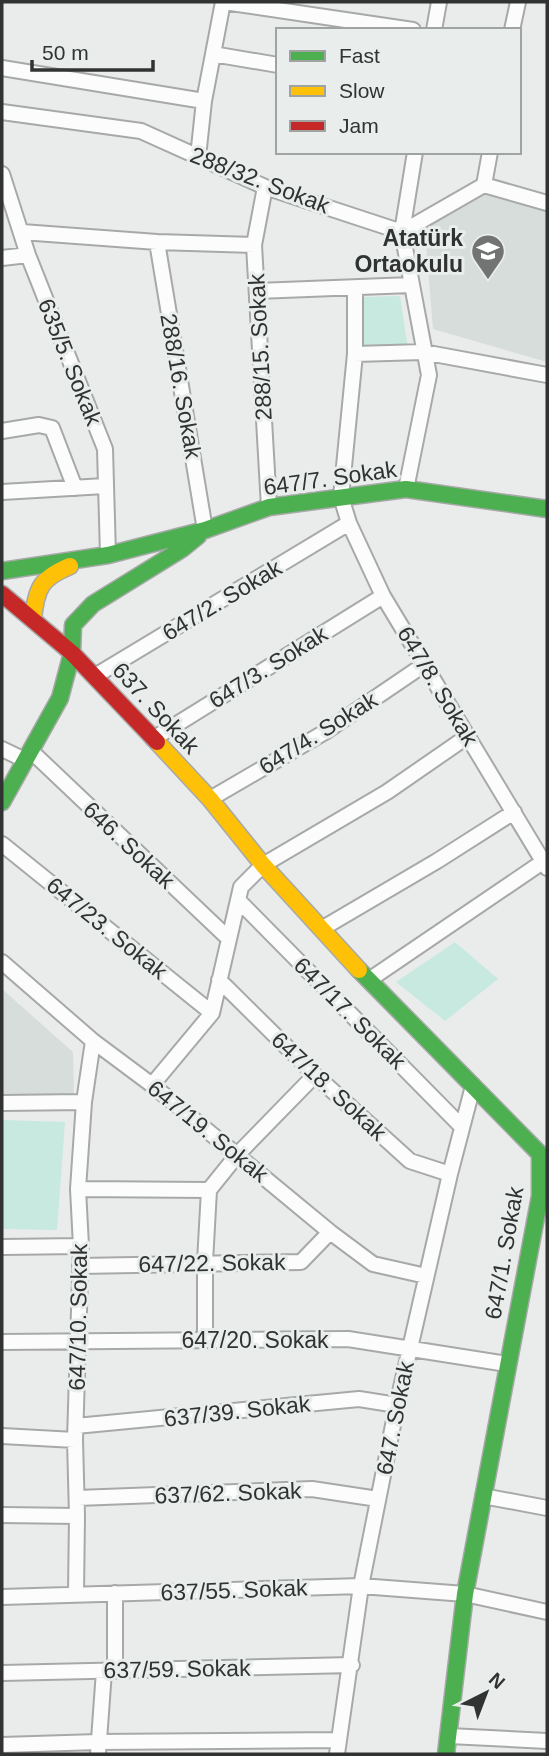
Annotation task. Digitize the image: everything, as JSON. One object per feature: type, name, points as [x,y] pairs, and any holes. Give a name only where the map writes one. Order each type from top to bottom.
[{"type":"street","points":[[198,157],[204,101],[224,2],[400,28]]},
{"type":"street","points":[[434,28],[439,2]]},
{"type":"street","points":[[513,28],[518,2]]},
{"type":"street","points":[[213,54],[276,65]]},
{"type":"street","points":[[2,68],[204,101]]},
{"type":"street","name":"288/32. Sokak","points":[[2,112],[141,131],[265,187],[402,232]]},
{"type":"street","points":[[406,489],[429,375],[402,232],[415,154]]},
{"type":"street","points":[[484,185],[490,154]]},
{"type":"street","name":"635/5. Sokak","points":[[2,174],[28,255],[105,449],[100,556]]},
{"type":"street","points":[[402,232],[484,185],[547,203]]},
{"type":"street","name":"288/15. Sokak","points":[[265,187],[254,245],[269,507]]},
{"type":"street","points":[[22,232],[157,242],[254,245]]},
{"type":"street","name":"288/16. Sokak","points":[[157,242],[205,530]]},
{"type":"street","points":[[2,257],[28,255]]},
{"type":"street","points":[[257,291],[411,285]]},
{"type":"street","points":[[341,497],[355,354],[355,288]]},
{"type":"street","points":[[355,354],[423,352],[547,375]]},
{"type":"street","points":[[2,431],[39,425],[52,428],[75,488]]},
{"type":"street","points":[[2,492],[105,486]]},
{"type":"street","name":"647/7. Sokak","points":[[2,571],[100,556],[205,530],[269,507],[406,489],[547,509]]},
{"type":"street","name":"647/8. Sokak","points":[[341,497],[349,523],[383,596],[546,863]]},
{"type":"street","name":"647/2. Sokak","points":[[96,677],[349,523]]},
{"type":"street","name":"647/7. Sokak","points":[[2,802],[60,698],[72,653],[73,625],[93,604],[182,549],[205,530]]},
{"type":"street","points":[[33,619],[34,598],[40,584],[54,573],[100,556]]},
{"type":"street","name":"637. Sokak","points":[[2,594],[72,653],[96,677],[210,799],[263,865]]},
{"type":"street","name":"647/3. Sokak","points":[[153,739],[383,596]]},
{"type":"street","name":"647/4. Sokak","points":[[210,799],[325,732],[425,664]]},
{"type":"street","points":[[152,1085],[212,1013],[241,887],[263,865],[387,792],[468,736]]},
{"type":"street","points":[[2,750],[28,756]]},
{"type":"street","name":"646. Sokak","points":[[28,756],[228,938]]},
{"type":"street","points":[[323,928],[514,812]]},
{"type":"street","name":"647/23. Sokak","points":[[2,844],[212,1013]]},
{"type":"street","points":[[369,980],[546,863]]},
{"type":"street","name":"647/1. Sokak","points":[[263,865],[369,980],[543,1153],[544,1199],[507,1364],[465,1594],[446,1754]]},
{"type":"street","name":"647/17. Sokak","points":[[238,900],[462,1127]]},
{"type":"street","name":"647/19. Sokak","points":[[2,962],[93,1041],[152,1085],[330,1232],[373,1264],[426,1276]]},
{"type":"street","name":"647/18. Sokak","points":[[219,981],[315,1075],[410,1161],[450,1174]]},
{"type":"street","name":"647/10. Sokak","points":[[76,1594],[76,1433],[81,1246],[78,1189],[84,1102],[93,1041]]},
{"type":"street","points":[[205,1340],[209,1190],[238,1154],[315,1075]]},
{"type":"street","name":"647. Sokak","points":[[338,1747],[352,1665],[361,1586],[397,1405],[473,1086]]},
{"type":"street","points":[[2,1103],[84,1102]]},
{"type":"street","points":[[78,1189],[209,1190]]},
{"type":"street","name":"647/22. Sokak","points":[[80,1266],[301,1262],[330,1232]]},
{"type":"street","points":[[2,1247],[81,1246]]},
{"type":"street","name":"647/20. Sokak","points":[[2,1342],[348,1339],[507,1364]]},
{"type":"street","name":"637/39. Sokak","points":[[2,1436],[76,1433],[359,1399],[397,1405]]},
{"type":"street","name":"637/62. Sokak","points":[[76,1498],[312,1489],[378,1499]]},
{"type":"street","points":[[483,1496],[547,1508]]},
{"type":"street","points":[[2,1515],[77,1516]]},
{"type":"street","name":"637/55. Sokak","points":[[2,1597],[361,1586],[465,1594],[547,1612]]},
{"type":"street","points":[[98,1748],[109,1670],[115,1593]]},
{"type":"street","name":"637/59. Sokak","points":[[2,1673],[352,1665]]},
{"type":"street","points":[[449,1736],[547,1741]]},
{"type":"street","points":[[2,1745],[98,1748],[338,1747]]},
{"type":"shaded area","name":"Atatürk Ortaokulu","points":[[491,189],[544,208],[547,212],[547,362],[433,329],[425,233],[438,216]]},
{"type":"shaded area","points":[[2,989],[73,1052],[74,1098],[2,1098]]},
{"type":"green space","points":[[400,296],[408,348],[361,347],[362,297]]},
{"type":"green space","points":[[455,942],[498,979],[445,1021],[396,982]]},
{"type":"green space","points":[[2,1120],[65,1122],[57,1230],[2,1229]]},
{"type":"traffic: fast","points":[[2,571],[108,555],[205,530],[269,507],[406,489],[547,509]]},
{"type":"traffic: fast","points":[[2,802],[60,698],[72,653],[73,625],[93,604],[182,549],[198,536]]},
{"type":"traffic: fast","points":[[359,970],[540,1154],[540,1196],[465,1594],[446,1754]]},
{"type":"traffic: slow","points":[[33,619],[36,599],[42,585],[52,575],[70,566]]},
{"type":"traffic: slow","points":[[157,742],[210,799],[263,865],[359,970]]},
{"type":"traffic: jam","points":[[2,594],[72,653],[157,742]]},
{"type":"place","name":"Atatürk Ortaokulu","points":[[488,281]]}]
